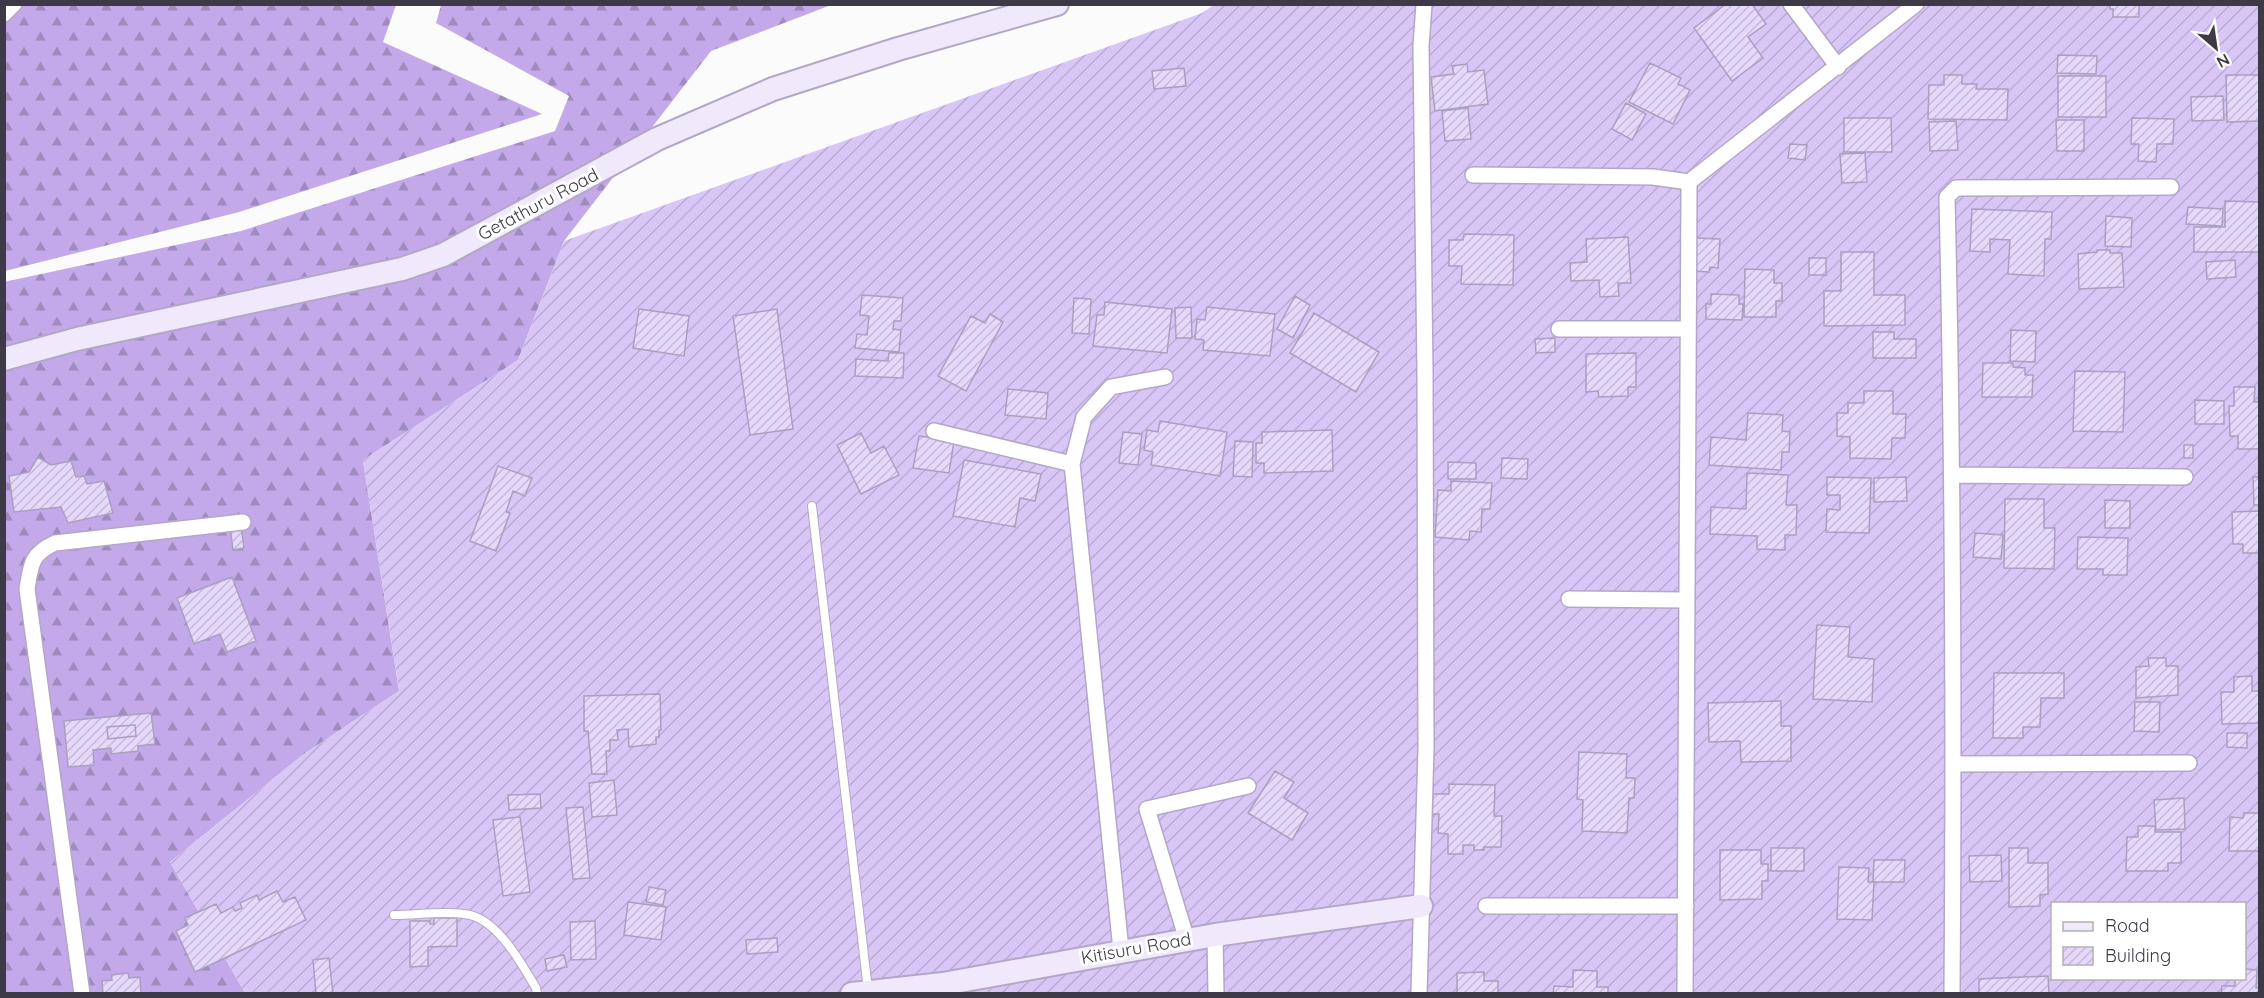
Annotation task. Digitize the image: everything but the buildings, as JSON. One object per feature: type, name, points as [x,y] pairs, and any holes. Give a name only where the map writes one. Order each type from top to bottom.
[{"type":"main road","name":"Getathuru Road","points":[[4,359],[77,339],[402,269],[433,259],[657,139],[773,89],[898,49],[1057,4]]},
{"type":"main road","name":"Kitisuru Road","points":[[860,993],[942,984],[1121,950],[1420,906]]},
{"type":"street","points":[[4,14],[14,4]]},
{"type":"street","points":[[1419,993],[1426,748],[1421,46],[1424,4]]},
{"type":"street","points":[[1791,4],[1838,67]]},
{"type":"street","points":[[1473,175],[1653,177],[1689,182],[1916,4]]},
{"type":"street","points":[[1685,993],[1689,182]]},
{"type":"street","points":[[1952,993],[1953,475],[1947,197],[1956,188],[2171,187]]},
{"type":"street","points":[[1559,329],[1688,329]]},
{"type":"street","points":[[1121,950],[1072,464],[1084,417],[1111,387],[1166,377]]},
{"type":"street","points":[[934,431],[1072,464]]},
{"type":"street","points":[[1953,475],[2185,477]]},
{"type":"street","points":[[81,993],[27,589],[30,566],[39,550],[55,543],[243,522]]},
{"type":"street","points":[[1569,599],[1687,600]]},
{"type":"street","points":[[1954,764],[2189,763]]},
{"type":"street","points":[[1188,940],[1147,808],[1248,786]]},
{"type":"street","points":[[1486,906],[1686,906]]},
{"type":"street","points":[[1215,935],[1216,993]]},
{"type":"lane","points":[[812,506],[860,993]]},
{"type":"lane","points":[[394,915],[466,914],[490,925],[521,963],[537,993]]},
{"type":"green space","points":[[4,5],[396,5],[383,42],[542,114],[239,212],[5,271]]},
{"type":"green space","points":[[441,5],[831,5],[711,51],[564,241],[518,360],[363,460],[399,691],[304,754],[170,862],[245,993],[5,993],[4,282],[241,231],[555,131],[569,96],[436,23]]},
{"type":"shaded area","points":[[1214,5],[2259,5],[2259,993],[245,993],[170,862],[304,754],[399,691],[363,460],[518,360],[564,241],[1202,13]]}]
